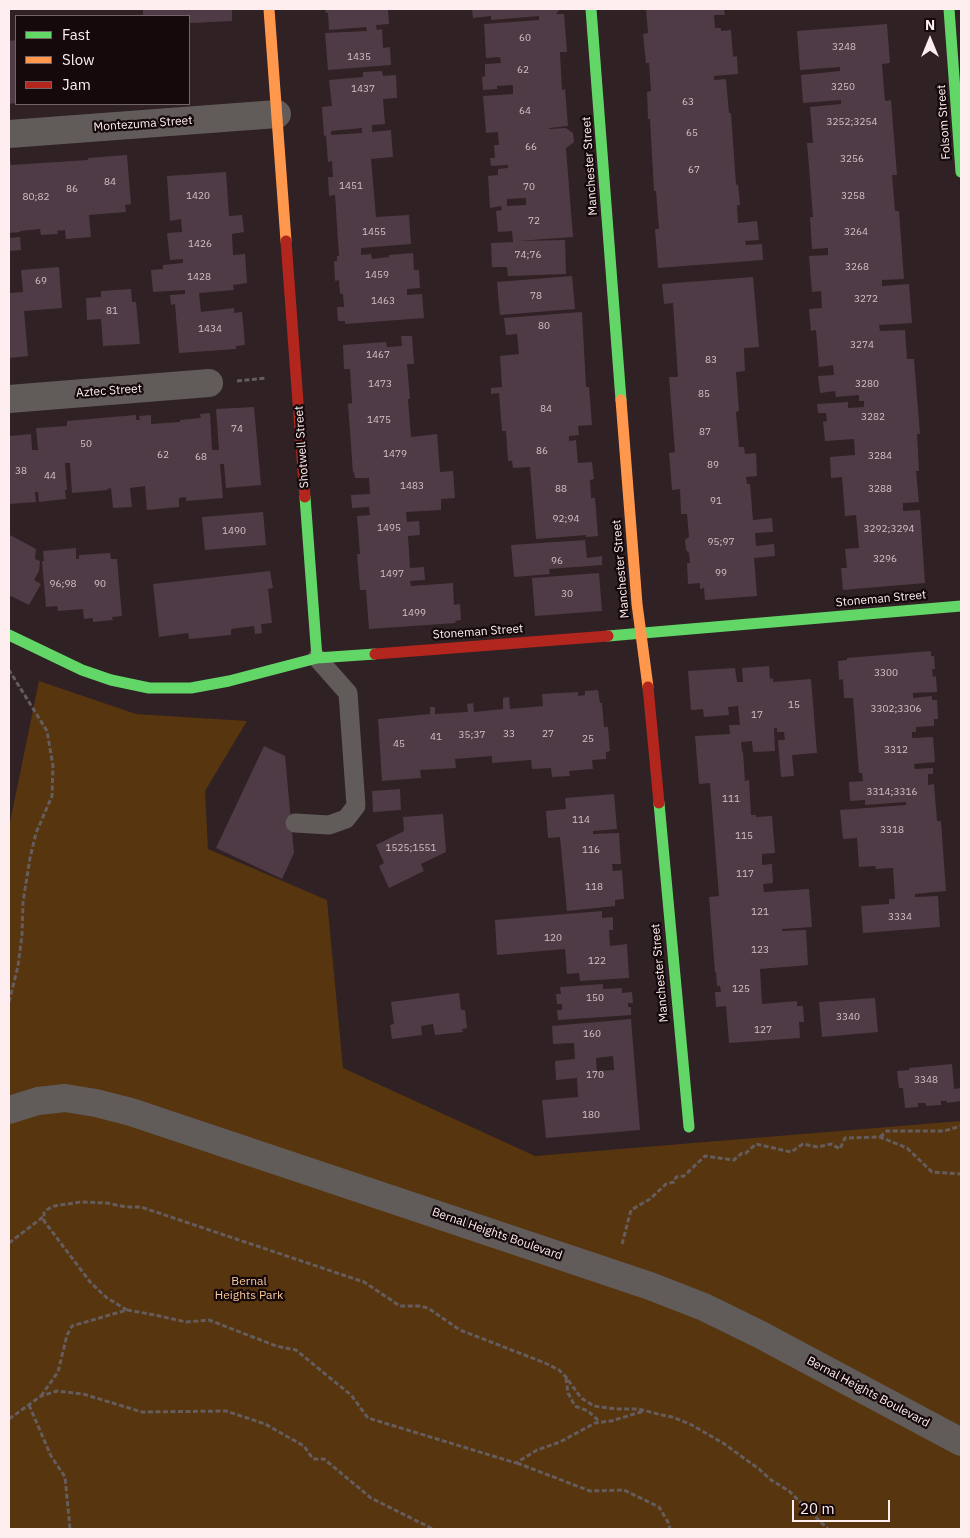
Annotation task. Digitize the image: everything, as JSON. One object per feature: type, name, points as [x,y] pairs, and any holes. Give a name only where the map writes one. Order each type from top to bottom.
[{"type":"street","name":"Shotwell Street","points":[[269,9],[317,658]]},
{"type":"street","name":"Manchester Street","points":[[592,9],[636,584],[646,670],[689,1127]]},
{"type":"street","name":"Folsom Street","points":[[949,9],[958,93],[961,172]]},
{"type":"street","name":"Montezuma Street","points":[[9,134],[277,114]]},
{"type":"street","name":"Aztec Street","points":[[9,399],[209,383]]},
{"type":"street","name":"Stoneman Street","points":[[9,635],[82,670],[111,680],[149,688],[191,688],[229,681],[317,658],[961,606]]},
{"type":"street","name":"Bernal Heights Boulevard","points":[[9,1110],[38,1101],[65,1098],[96,1103],[131,1112],[613,1273],[704,1308],[761,1335],[961,1442]]},
{"type":"lane","points":[[295,823],[329,824],[346,818],[356,806],[348,693],[317,658]]},
{"type":"path","points":[[209,383],[297,376]]},
{"type":"path","points":[[9,669],[47,731],[53,766],[52,796],[36,833],[30,858],[23,902],[22,935],[18,966],[9,1002]]},
{"type":"path","points":[[880,1137],[888,1131],[944,1131],[961,1126]]},
{"type":"path","points":[[613,1273],[631,1210],[650,1200],[666,1184],[674,1182],[676,1177],[684,1176],[705,1156],[734,1160],[756,1144],[791,1152],[802,1144],[818,1147],[831,1144],[840,1149],[845,1138],[880,1137],[907,1148],[932,1172],[961,1174]]},
{"type":"path","points":[[9,1244],[43,1217],[44,1212],[54,1206],[81,1202],[107,1203],[126,1207],[141,1206],[364,1282],[397,1304],[428,1308],[460,1330],[559,1370],[581,1398],[594,1406],[646,1411],[678,1419],[723,1443],[760,1469],[771,1480],[789,1492],[828,1529]]},
{"type":"path","points":[[43,1217],[44,1221],[91,1282],[107,1298],[127,1310],[155,1314],[186,1322],[209,1320],[276,1346],[296,1350],[350,1395],[368,1418],[516,1463],[590,1492],[624,1490],[659,1507],[670,1529]]},
{"type":"path","points":[[9,1419],[41,1396],[58,1372],[67,1335],[72,1326],[127,1310]]},
{"type":"path","points":[[566,1377],[568,1393],[575,1406],[588,1411],[599,1422]]},
{"type":"path","points":[[41,1396],[58,1391],[83,1394],[142,1412],[226,1411],[265,1424],[304,1446],[313,1459],[324,1459],[371,1498],[433,1529]]},
{"type":"path","points":[[29,1405],[51,1456],[65,1477],[70,1529]]},
{"type":"path","points":[[516,1463],[537,1450],[560,1442],[599,1422],[611,1421],[646,1411]]},
{"type":"green space","name":"Bernal Heights Park","points":[[39,681],[136,714],[247,721],[205,791],[208,849],[327,900],[343,1068],[535,1156],[961,1121],[961,1529],[9,1529],[9,827]]},
{"type":"building","points":[[143,9],[232,9],[232,21],[190,23],[190,15],[143,15]]},
{"type":"building","points":[[325,9],[388,9],[389,24],[376,25],[377,30],[382,29],[383,48],[390,47],[391,65],[328,70],[325,33],[367,31],[366,27],[329,30],[328,13],[326,13]]},
{"type":"building","points":[[472,9],[560,9],[556,14],[564,14],[567,52],[560,52],[562,90],[565,89],[568,126],[549,129],[566,128],[573,133],[574,142],[566,148],[573,237],[518,241],[565,240],[566,274],[508,276],[507,267],[492,267],[491,243],[513,242],[512,231],[498,232],[496,211],[502,210],[501,206],[490,208],[488,176],[498,175],[498,169],[508,168],[508,165],[491,166],[490,158],[495,158],[494,145],[499,145],[498,132],[486,133],[483,96],[513,94],[513,85],[497,86],[497,89],[483,90],[482,77],[485,76],[485,64],[501,63],[500,57],[486,58],[484,24],[539,20],[539,16],[491,20],[491,16],[473,18]],"holes":[[[526,198],[526,205],[507,206],[507,199]]]},
{"type":"building","points":[[646,9],[724,9],[725,15],[714,15],[715,28],[721,28],[721,31],[731,30],[733,57],[737,56],[738,74],[714,76],[714,80],[726,79],[729,113],[731,113],[736,185],[738,184],[740,205],[737,205],[738,223],[757,221],[759,240],[745,241],[746,245],[762,244],[763,260],[658,268],[655,229],[659,229],[656,191],[654,191],[650,119],[648,119],[647,92],[651,91],[649,63],[646,63],[643,34],[648,33]]},
{"type":"building","points":[[887,24],[890,63],[882,64],[885,101],[891,100],[897,175],[892,175],[895,211],[899,211],[904,279],[882,280],[882,286],[909,284],[912,323],[879,325],[880,331],[905,330],[907,359],[914,359],[920,434],[917,434],[919,471],[916,471],[919,502],[903,503],[903,511],[920,510],[925,583],[843,590],[841,568],[847,568],[845,549],[859,548],[856,515],[845,516],[842,477],[831,478],[830,457],[855,455],[854,439],[825,441],[823,422],[827,421],[826,413],[818,413],[817,404],[848,402],[848,408],[864,407],[864,401],[859,401],[859,395],[836,397],[835,391],[820,393],[818,376],[834,375],[833,365],[819,367],[816,330],[811,331],[809,309],[822,308],[821,291],[812,292],[809,256],[828,255],[828,248],[812,249],[810,217],[813,217],[807,143],[813,143],[810,107],[841,104],[841,100],[803,103],[801,75],[840,71],[840,67],[800,70],[797,31]]},
{"type":"building","points":[[15,40],[15,103],[9,104],[9,41]]},
{"type":"building","points":[[382,71],[383,76],[396,75],[397,98],[383,99],[385,124],[372,125],[372,132],[391,130],[393,157],[371,159],[376,217],[409,215],[411,244],[361,248],[361,255],[371,254],[372,259],[413,253],[414,270],[419,270],[420,288],[407,289],[407,295],[422,294],[424,318],[345,324],[345,321],[338,321],[337,307],[344,307],[343,294],[340,294],[339,280],[335,281],[334,261],[337,261],[337,256],[339,256],[335,195],[329,196],[328,177],[333,177],[332,161],[328,162],[322,107],[332,106],[329,80],[363,77],[363,72]],"holes":[[[362,128],[362,133],[331,135],[331,131]]]},
{"type":"building","points":[[127,155],[131,204],[125,205],[126,212],[89,215],[91,237],[66,239],[65,230],[57,231],[58,234],[41,235],[40,229],[9,233],[9,161],[11,165],[88,160],[88,158]]},
{"type":"building","points":[[226,172],[229,216],[242,215],[244,232],[232,234],[233,255],[245,254],[247,283],[233,285],[234,290],[199,293],[201,312],[234,308],[234,313],[242,312],[245,345],[236,346],[236,349],[179,353],[175,304],[171,305],[170,295],[185,294],[185,290],[153,292],[151,270],[163,269],[163,265],[183,263],[183,259],[170,260],[167,233],[182,232],[181,219],[170,221],[167,176]]},
{"type":"building","points":[[20,237],[21,250],[9,251],[9,238]]},
{"type":"building","points":[[59,267],[62,308],[24,311],[28,356],[9,358],[9,293],[23,292],[21,270]]},
{"type":"building","points":[[572,276],[575,309],[500,315],[497,282]]},
{"type":"building","points":[[753,277],[759,347],[744,348],[745,371],[736,372],[739,411],[736,412],[739,447],[744,447],[745,454],[756,453],[757,476],[746,477],[747,484],[750,484],[753,520],[772,518],[773,532],[755,533],[756,546],[774,544],[775,556],[754,558],[757,596],[705,600],[704,588],[700,589],[700,583],[688,584],[687,563],[690,563],[685,540],[689,537],[687,514],[681,514],[680,489],[672,490],[669,453],[675,452],[669,377],[678,377],[673,303],[664,304],[662,284]]},
{"type":"building","points":[[131,289],[132,302],[136,302],[140,344],[103,346],[101,319],[87,320],[86,298],[101,297],[101,291]]},
{"type":"building","points":[[582,312],[586,387],[589,387],[592,425],[578,426],[579,435],[569,436],[569,441],[576,440],[578,463],[592,462],[594,479],[590,480],[591,498],[595,498],[598,536],[586,537],[586,535],[536,539],[530,467],[513,468],[512,461],[508,461],[506,431],[502,431],[499,393],[491,394],[491,388],[502,387],[500,356],[519,354],[517,334],[506,335],[504,318]]},
{"type":"building","points":[[401,336],[412,336],[414,364],[407,364],[411,437],[437,434],[440,472],[453,471],[455,498],[441,499],[441,510],[406,512],[407,522],[419,521],[420,535],[408,536],[410,568],[424,567],[425,580],[410,581],[411,586],[453,583],[454,605],[460,604],[461,620],[455,621],[456,623],[369,629],[366,590],[360,590],[357,554],[360,554],[357,516],[370,515],[369,507],[352,508],[351,495],[370,494],[369,478],[355,478],[353,473],[348,404],[352,403],[350,369],[344,369],[343,345],[386,342],[387,347],[402,346]]},
{"type":"building","points":[[254,407],[261,485],[226,488],[224,464],[220,464],[223,498],[186,501],[186,497],[179,498],[179,507],[147,510],[145,486],[130,488],[132,507],[113,508],[111,488],[108,490],[72,493],[70,463],[65,463],[66,499],[39,502],[38,492],[35,492],[36,502],[9,504],[9,436],[31,434],[32,450],[38,450],[36,428],[67,426],[67,421],[136,415],[136,420],[140,420],[139,416],[151,415],[151,424],[180,422],[180,420],[201,418],[200,414],[210,413],[212,450],[219,450],[216,409]]},
{"type":"building","points":[[263,512],[266,545],[205,550],[202,517]]},
{"type":"building","points":[[10,535],[36,549],[35,559],[40,561],[39,571],[34,580],[41,584],[29,605],[9,595]]},
{"type":"building","points":[[585,540],[587,558],[602,556],[602,565],[549,569],[550,574],[514,577],[511,545]]},
{"type":"building","points":[[76,548],[76,559],[79,559],[79,555],[110,553],[111,559],[117,559],[122,616],[112,617],[113,620],[93,622],[93,618],[84,619],[83,609],[58,611],[57,606],[46,607],[42,561],[44,561],[43,551]]},
{"type":"building","points":[[270,571],[273,588],[268,589],[272,623],[261,624],[262,633],[255,634],[254,626],[231,629],[231,635],[189,639],[188,633],[159,637],[153,584]]},
{"type":"building","points":[[599,573],[602,611],[535,616],[532,578]]},
{"type":"building","points":[[931,651],[931,656],[934,656],[935,669],[932,669],[933,677],[936,676],[937,692],[913,693],[913,698],[932,696],[932,700],[937,700],[938,719],[934,719],[934,726],[916,727],[916,732],[912,732],[912,738],[933,737],[935,762],[914,764],[915,769],[933,768],[933,774],[928,774],[928,785],[934,784],[937,821],[941,821],[946,891],[915,894],[915,897],[938,896],[940,927],[863,933],[861,906],[889,904],[889,899],[895,899],[893,868],[859,867],[857,838],[843,839],[840,810],[906,805],[906,802],[865,805],[865,800],[850,801],[849,782],[863,781],[862,773],[859,773],[853,698],[844,698],[843,679],[839,680],[838,661],[847,660],[847,658]]},
{"type":"building","points":[[769,666],[770,679],[773,678],[773,682],[811,679],[817,753],[792,755],[794,776],[781,777],[778,740],[785,740],[784,732],[777,732],[777,728],[774,728],[775,751],[753,752],[752,741],[741,742],[745,781],[749,780],[751,815],[756,815],[756,817],[772,816],[775,853],[762,854],[762,865],[772,864],[773,883],[763,884],[764,892],[809,889],[812,927],[782,929],[782,931],[806,930],[808,965],[760,969],[762,1004],[797,1001],[797,1006],[803,1006],[804,1022],[799,1022],[800,1038],[729,1043],[726,1006],[716,1007],[715,992],[721,992],[720,986],[717,986],[715,972],[709,897],[719,896],[710,783],[699,784],[695,736],[730,734],[729,725],[740,725],[738,706],[728,707],[729,715],[704,717],[703,709],[691,710],[688,671],[735,668],[737,682],[743,682],[742,668]]},
{"type":"building","points":[[598,690],[600,703],[602,703],[604,727],[608,727],[610,751],[606,752],[606,759],[592,760],[593,769],[569,771],[570,776],[552,777],[551,768],[532,769],[531,760],[492,763],[492,756],[455,759],[456,768],[420,770],[421,778],[382,781],[378,719],[430,714],[430,707],[435,707],[435,714],[468,712],[467,704],[473,703],[474,712],[503,709],[503,698],[509,697],[510,709],[543,706],[542,694],[578,692],[578,696],[585,695],[585,691]]},
{"type":"building","points":[[264,746],[285,756],[294,853],[282,879],[216,848]]},
{"type":"building","points":[[400,789],[401,810],[373,812],[372,791]]},
{"type":"building","points":[[614,794],[617,829],[593,831],[593,834],[619,833],[621,864],[612,864],[613,871],[622,870],[624,899],[615,900],[615,906],[567,911],[560,837],[548,838],[546,811],[566,809],[565,798]]},
{"type":"building","points":[[443,814],[446,852],[421,864],[424,871],[389,888],[379,866],[384,863],[376,845],[404,831],[403,817]]},
{"type":"building","points":[[602,911],[602,918],[613,917],[613,930],[609,930],[610,946],[627,944],[629,978],[580,981],[579,973],[567,974],[565,949],[497,955],[495,920]]},
{"type":"building","points":[[603,984],[603,989],[622,988],[622,993],[632,992],[633,1003],[628,1003],[628,1007],[631,1007],[631,1015],[558,1020],[557,1010],[562,1010],[562,1004],[557,1004],[556,994],[561,994],[560,987]]},
{"type":"building","points":[[459,993],[461,1010],[465,1010],[467,1028],[462,1029],[463,1032],[435,1035],[433,1024],[421,1026],[422,1035],[392,1039],[390,1025],[394,1024],[391,1002]]},
{"type":"building","points":[[875,998],[878,1032],[822,1037],[819,1002]]},
{"type":"building","points":[[631,1019],[640,1130],[546,1138],[542,1100],[578,1097],[577,1078],[556,1080],[555,1061],[575,1059],[574,1043],[553,1044],[552,1026]],"holes":[[[613,1056],[614,1070],[597,1071],[596,1058]]]},
{"type":"building","points":[[952,1064],[954,1089],[961,1088],[961,1101],[947,1103],[947,1101],[941,1101],[941,1105],[926,1106],[926,1103],[918,1103],[918,1107],[905,1108],[903,1088],[899,1088],[897,1071]]},
{"type":"traffic: fast","points":[[591,9],[621,400]]},
{"type":"traffic: fast","points":[[949,9],[961,172]]},
{"type":"traffic: fast","points":[[305,497],[317,658]]},
{"type":"traffic: fast","points":[[608,636],[961,606]]},
{"type":"traffic: fast","points":[[9,635],[82,670],[111,680],[149,688],[191,688],[229,681],[317,658],[375,654]]},
{"type":"traffic: fast","points":[[659,803],[689,1127]]},
{"type":"traffic: slow","points":[[269,9],[286,241]]},
{"type":"traffic: slow","points":[[621,400],[637,604],[648,687]]},
{"type":"traffic: jam","points":[[286,241],[305,497]]},
{"type":"traffic: jam","points":[[375,654],[608,636]]},
{"type":"traffic: jam","points":[[648,687],[659,803]]}]
